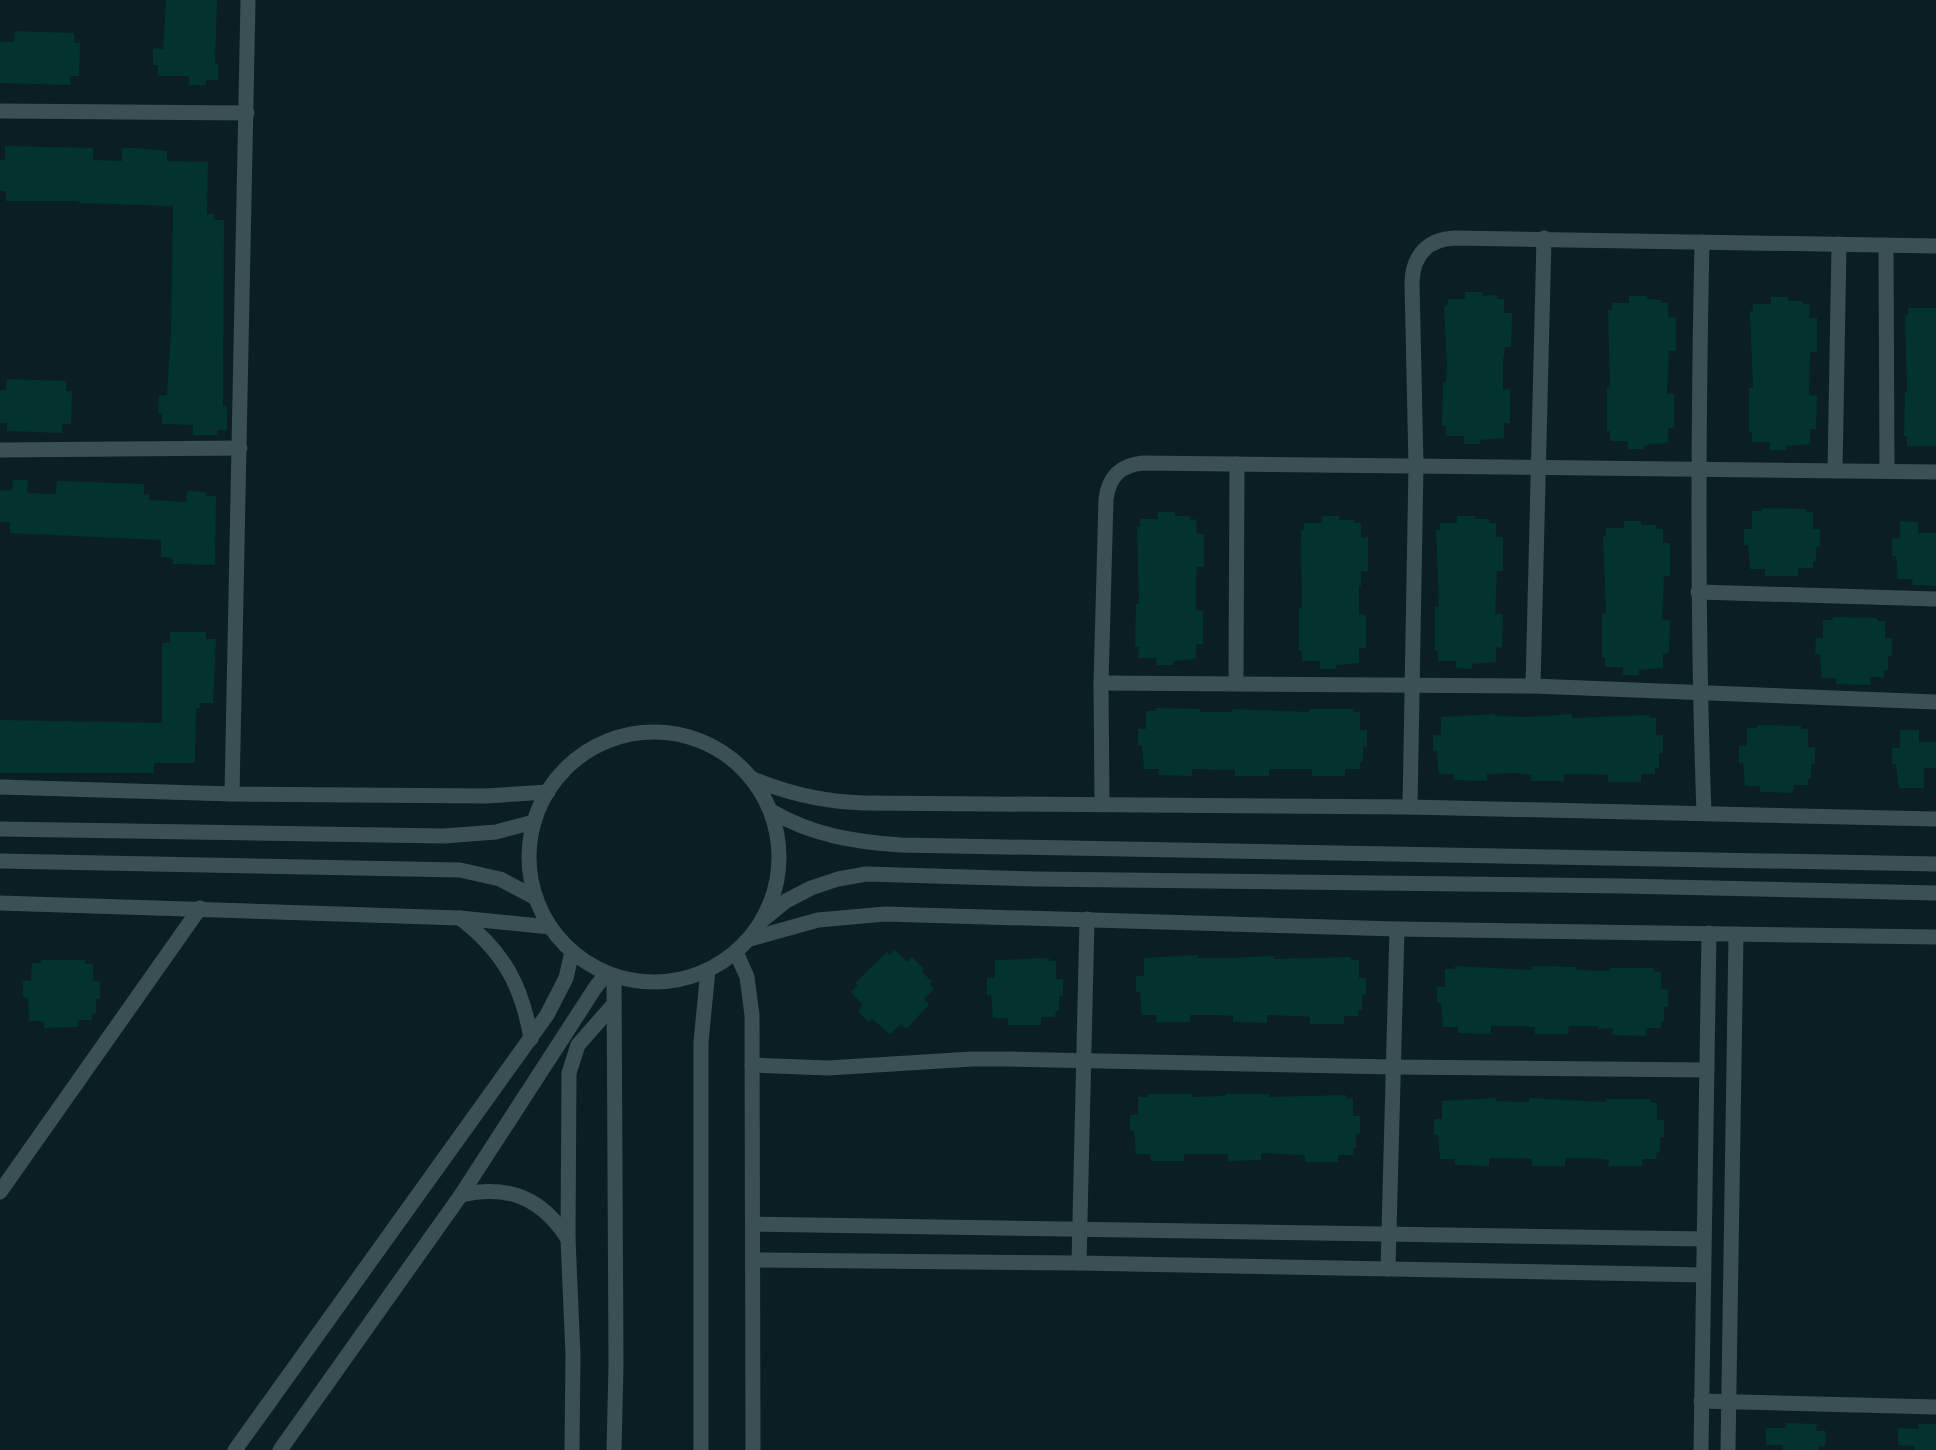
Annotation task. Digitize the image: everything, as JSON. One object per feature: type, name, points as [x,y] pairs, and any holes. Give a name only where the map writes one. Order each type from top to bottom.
[{"type":"street","points":[[232,794],[248,0]]},
{"type":"street","points":[[0,111],[247,113]]},
{"type":"street","points":[[1410,807],[1414,686],[1416,466],[1412,282],[1416,259],[1423,249],[1443,238],[1544,238],[1936,246]]},
{"type":"street","points":[[1533,686],[1544,238]]},
{"type":"street","points":[[1702,242],[1697,470],[1699,693],[1704,814]]},
{"type":"street","points":[[1835,471],[1839,244]]},
{"type":"street","points":[[1886,245],[1887,471]]},
{"type":"street","points":[[0,450],[240,448]]},
{"type":"street","points":[[1102,803],[1100,683],[1106,499],[1111,480],[1124,467],[1134,464],[1237,464],[1936,472]]},
{"type":"street","points":[[1236,684],[1237,464]]},
{"type":"street","points":[[1698,592],[1936,599]]},
{"type":"street","points":[[1100,683],[1533,686],[1936,702]]},
{"type":"street","points":[[664,733],[698,740],[728,756],[753,779],[771,811],[778,838],[780,866],[774,893],[764,918],[750,939],[736,952],[708,970],[678,980],[646,982],[611,975],[572,952],[550,927],[536,898],[530,873],[529,847],[534,822],[548,792],[570,766],[598,746],[630,735],[664,733]]},
{"type":"street","points":[[753,779],[796,795],[841,802],[1410,807],[1936,819]]},
{"type":"street","points":[[0,787],[232,794],[486,796],[548,792]]},
{"type":"street","points":[[771,811],[809,830],[839,839],[901,845],[1936,864]]},
{"type":"street","points":[[0,829],[463,836],[496,832],[534,822]]},
{"type":"street","points":[[0,861],[460,870],[500,879],[536,898]]},
{"type":"street","points":[[764,918],[786,901],[811,888],[838,879],[866,874],[1036,879],[1623,886],[1936,893]]},
{"type":"street","points":[[0,903],[200,908],[460,918],[550,927]]},
{"type":"street","points":[[0,1192],[200,908]]},
{"type":"street","points":[[750,939],[818,920],[863,915],[1087,919],[1396,929],[1936,937]]},
{"type":"street","points":[[460,918],[479,933],[509,970],[525,1007],[531,1038]]},
{"type":"street","points":[[1079,1263],[1082,1060],[1087,919]]},
{"type":"street","points":[[1388,1270],[1396,929]]},
{"type":"street","points":[[1701,1450],[1708,933]]},
{"type":"street","points":[[1728,1450],[1736,934]]},
{"type":"street","points":[[235,1450],[531,1038],[557,998],[566,978],[572,952]]},
{"type":"street","points":[[736,952],[747,977],[751,996],[753,1450]]},
{"type":"street","points":[[701,1450],[701,1042],[708,970]]},
{"type":"street","points":[[611,975],[614,1004],[616,1365],[614,1450]]},
{"type":"street","points":[[280,1450],[461,1195],[595,988],[611,975]]},
{"type":"street","points":[[572,1450],[572,1356],[568,1239],[569,1073],[578,1045],[614,1004]]},
{"type":"street","points":[[752,1065],[828,1068],[972,1058],[1393,1067],[1707,1070]]},
{"type":"street","points":[[461,1195],[478,1191],[496,1191],[522,1198],[546,1211],[568,1239]]},
{"type":"street","points":[[753,1224],[1389,1235],[1704,1238]]},
{"type":"street","points":[[753,1260],[1079,1263],[1704,1275]]},
{"type":"street","points":[[1702,1401],[1936,1407]]},
{"type":"building","points":[[166,0],[217,0],[215,64],[218,64],[218,80],[206,80],[206,85],[189,85],[189,76],[158,76],[158,65],[153,65],[153,48],[163,49]]},
{"type":"building","points":[[15,31],[74,33],[74,43],[80,43],[79,76],[70,76],[70,85],[0,83],[0,42],[14,42]]},
{"type":"building","points":[[5,146],[93,148],[93,160],[122,161],[122,148],[137,148],[167,151],[167,161],[208,162],[207,214],[214,214],[214,220],[224,220],[223,406],[227,406],[227,430],[217,430],[217,435],[193,435],[193,425],[162,424],[162,413],[158,413],[159,395],[167,395],[171,333],[173,206],[79,203],[79,201],[6,201],[6,191],[0,191],[0,160],[5,160]]},
{"type":"building","points":[[1465,292],[1483,292],[1482,296],[1497,295],[1497,299],[1504,299],[1504,313],[1512,313],[1511,347],[1505,347],[1503,361],[1503,390],[1510,389],[1510,423],[1504,423],[1504,438],[1480,440],[1480,444],[1464,444],[1464,436],[1446,436],[1446,426],[1442,426],[1443,383],[1446,382],[1447,365],[1444,306],[1447,306],[1448,299],[1465,299]]},
{"type":"building","points":[[1629,296],[1647,296],[1647,299],[1661,300],[1661,303],[1668,303],[1668,317],[1676,317],[1676,351],[1669,351],[1667,394],[1674,394],[1674,428],[1668,428],[1668,443],[1644,445],[1644,449],[1628,449],[1628,441],[1610,441],[1610,431],[1607,431],[1607,387],[1610,387],[1608,310],[1612,310],[1612,303],[1629,303]]},
{"type":"building","points":[[1771,297],[1788,297],[1788,301],[1803,301],[1803,304],[1810,304],[1809,318],[1817,318],[1817,352],[1810,352],[1809,395],[1817,396],[1816,429],[1810,429],[1810,444],[1786,446],[1786,450],[1770,450],[1770,442],[1752,442],[1752,432],[1749,432],[1749,388],[1753,388],[1750,311],[1753,311],[1753,304],[1771,304]]},
{"type":"building","points":[[1908,308],[1936,308],[1936,446],[1907,446],[1907,436],[1904,436],[1905,392],[1907,392],[1905,315],[1908,315]]},
{"type":"building","points":[[7,379],[66,381],[66,391],[72,391],[71,424],[62,424],[62,433],[7,431],[7,423],[0,423],[0,390],[6,390]]},
{"type":"building","points":[[13,480],[28,480],[27,493],[56,494],[57,481],[144,484],[144,494],[149,494],[149,500],[186,502],[187,491],[206,492],[206,496],[216,496],[215,565],[173,564],[173,558],[161,557],[161,540],[10,533],[10,522],[0,522],[0,490],[12,491]]},
{"type":"building","points":[[1762,508],[1806,509],[1806,512],[1813,512],[1813,529],[1820,529],[1820,547],[1816,547],[1816,561],[1813,561],[1813,568],[1798,568],[1798,576],[1765,576],[1765,569],[1750,569],[1748,545],[1744,545],[1744,529],[1752,529],[1752,511],[1762,511]]},
{"type":"building","points":[[1158,512],[1175,512],[1175,516],[1190,516],[1190,520],[1196,519],[1197,534],[1204,534],[1204,567],[1197,567],[1196,582],[1196,611],[1203,611],[1203,644],[1196,644],[1196,659],[1173,661],[1173,665],[1156,665],[1157,658],[1138,658],[1139,647],[1135,647],[1136,604],[1139,604],[1137,527],[1140,527],[1140,519],[1158,519]]},
{"type":"building","points":[[1322,516],[1339,516],[1339,520],[1354,520],[1354,523],[1361,523],[1361,538],[1368,537],[1368,571],[1361,571],[1361,586],[1359,586],[1359,614],[1366,615],[1366,648],[1359,648],[1359,663],[1336,665],[1336,669],[1320,669],[1320,661],[1302,661],[1302,651],[1299,651],[1299,607],[1302,608],[1301,531],[1304,530],[1304,523],[1322,523]]},
{"type":"building","points":[[1457,516],[1475,516],[1475,519],[1489,519],[1489,523],[1496,523],[1496,537],[1503,537],[1503,571],[1497,571],[1495,614],[1503,614],[1502,648],[1496,647],[1496,662],[1472,664],[1472,669],[1456,668],[1456,661],[1438,661],[1438,651],[1435,651],[1435,607],[1439,607],[1436,530],[1440,530],[1440,523],[1457,523]]},
{"type":"building","points":[[1624,521],[1641,521],[1641,525],[1656,525],[1656,529],[1663,529],[1663,543],[1670,543],[1670,576],[1664,576],[1662,620],[1670,620],[1669,653],[1663,654],[1663,668],[1639,670],[1639,675],[1623,675],[1623,667],[1605,667],[1605,657],[1602,657],[1602,613],[1606,613],[1603,536],[1606,536],[1606,528],[1624,528]]},
{"type":"building","points":[[1900,521],[1918,522],[1918,533],[1936,533],[1936,586],[1912,585],[1913,579],[1898,579],[1896,556],[1892,556],[1892,539],[1900,539]]},
{"type":"building","points":[[1833,617],[1877,618],[1877,621],[1885,621],[1885,638],[1892,638],[1892,656],[1888,656],[1888,670],[1884,670],[1884,677],[1870,677],[1870,685],[1836,684],[1836,678],[1822,678],[1820,654],[1815,654],[1816,638],[1823,638],[1823,620],[1833,620]]},
{"type":"building","points":[[170,632],[206,632],[206,639],[216,639],[213,703],[199,703],[201,708],[196,708],[195,763],[154,763],[154,773],[0,773],[0,720],[162,723],[162,643],[170,643]]},
{"type":"building","points":[[1156,708],[1200,709],[1200,712],[1232,712],[1232,709],[1309,712],[1309,709],[1353,709],[1353,712],[1360,712],[1360,730],[1367,730],[1367,747],[1363,747],[1363,762],[1360,762],[1360,769],[1345,769],[1345,776],[1312,776],[1312,769],[1269,769],[1269,776],[1235,776],[1235,770],[1192,769],[1192,776],[1158,775],[1159,769],[1144,769],[1142,745],[1138,746],[1138,729],[1146,729],[1146,711],[1156,711]]},
{"type":"building","points":[[1495,714],[1495,716],[1528,717],[1572,714],[1572,718],[1649,715],[1649,718],[1656,718],[1656,735],[1663,735],[1663,753],[1659,753],[1659,768],[1655,767],[1655,774],[1641,774],[1641,782],[1608,782],[1608,775],[1593,774],[1564,774],[1564,781],[1531,781],[1531,775],[1516,773],[1487,774],[1487,781],[1454,780],[1454,774],[1439,774],[1437,751],[1433,751],[1433,735],[1441,735],[1441,717]]},
{"type":"building","points":[[1757,725],[1801,726],[1801,729],[1808,729],[1808,747],[1815,747],[1815,764],[1811,764],[1811,779],[1808,778],[1808,785],[1794,785],[1793,793],[1760,792],[1760,786],[1745,786],[1743,763],[1739,763],[1739,746],[1747,746],[1747,728],[1757,728]]},
{"type":"building","points":[[1900,730],[1919,730],[1919,742],[1936,742],[1936,768],[1924,768],[1924,788],[1899,788],[1896,764],[1892,764],[1892,748],[1900,748]]},
{"type":"building","points":[[895,950],[907,962],[912,957],[924,969],[922,972],[932,982],[929,984],[934,989],[924,999],[929,1005],[906,1029],[901,1024],[890,1034],[872,1019],[869,1022],[858,1011],[863,1005],[851,992],[858,985],[855,983],[887,952],[889,955]]},
{"type":"building","points":[[1198,955],[1198,958],[1274,956],[1274,959],[1351,957],[1351,960],[1359,960],[1359,978],[1366,978],[1366,995],[1362,995],[1362,1010],[1358,1010],[1358,1016],[1344,1016],[1344,1024],[1310,1024],[1310,1017],[1267,1015],[1267,1023],[1233,1022],[1233,1016],[1219,1015],[1190,1015],[1190,1022],[1156,1022],[1157,1015],[1142,1015],[1140,992],[1136,992],[1136,976],[1144,976],[1144,958]]},
{"type":"building","points":[[1049,958],[1049,961],[1056,961],[1056,979],[1063,979],[1063,996],[1059,996],[1059,1011],[1056,1011],[1055,1017],[1041,1017],[1041,1025],[1008,1025],[1008,1018],[993,1018],[991,995],[987,995],[987,978],[995,978],[995,960]]},
{"type":"building","points":[[41,960],[85,960],[85,964],[93,964],[93,981],[100,981],[100,999],[96,999],[96,1013],[92,1013],[92,1020],[78,1020],[78,1027],[44,1028],[44,1021],[29,1021],[28,997],[23,997],[23,981],[31,981],[32,963],[41,963]]},
{"type":"building","points":[[1455,966],[1532,970],[1532,966],[1576,967],[1576,970],[1610,971],[1610,968],[1654,968],[1654,972],[1661,972],[1661,989],[1668,989],[1668,1007],[1664,1007],[1664,1021],[1661,1021],[1661,1028],[1646,1028],[1646,1036],[1612,1035],[1613,1028],[1598,1029],[1598,1026],[1569,1026],[1568,1034],[1535,1034],[1535,1027],[1520,1026],[1491,1026],[1491,1034],[1458,1033],[1458,1027],[1443,1027],[1441,1003],[1437,1003],[1437,987],[1445,987],[1445,969],[1455,969]]},
{"type":"building","points":[[1148,1094],[1192,1094],[1192,1097],[1225,1096],[1225,1094],[1269,1094],[1269,1097],[1346,1095],[1346,1099],[1353,1098],[1353,1116],[1360,1116],[1360,1133],[1356,1133],[1356,1148],[1353,1148],[1353,1155],[1338,1155],[1338,1162],[1305,1162],[1305,1155],[1261,1153],[1261,1160],[1228,1161],[1228,1154],[1184,1154],[1184,1161],[1151,1161],[1150,1154],[1136,1154],[1134,1131],[1130,1131],[1130,1115],[1138,1115],[1138,1097],[1148,1097]]},
{"type":"building","points":[[1496,1098],[1496,1101],[1529,1102],[1529,1098],[1606,1102],[1606,1099],[1650,1099],[1650,1102],[1657,1103],[1657,1120],[1664,1120],[1664,1137],[1660,1137],[1660,1152],[1657,1152],[1656,1159],[1642,1159],[1642,1166],[1608,1166],[1609,1160],[1594,1158],[1565,1158],[1565,1166],[1532,1166],[1532,1159],[1517,1158],[1489,1158],[1489,1166],[1455,1165],[1455,1159],[1440,1159],[1438,1135],[1434,1135],[1434,1119],[1442,1119],[1442,1101]]},
{"type":"building","points":[[1786,1423],[1817,1424],[1816,1431],[1826,1431],[1825,1446],[1819,1446],[1819,1450],[1783,1450],[1783,1445],[1766,1445],[1766,1428],[1786,1428]]},
{"type":"building","points":[[1918,1424],[1936,1424],[1936,1450],[1915,1450],[1915,1446],[1898,1445],[1898,1428],[1918,1429]]}]
